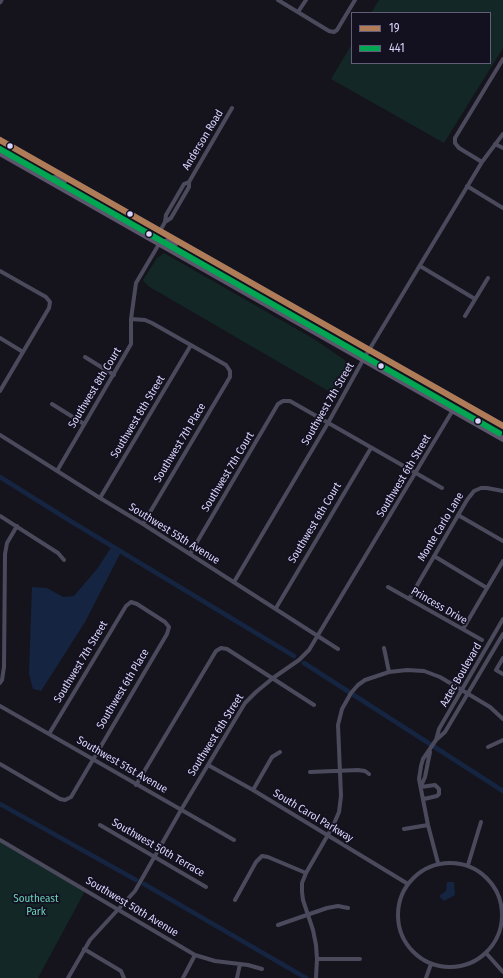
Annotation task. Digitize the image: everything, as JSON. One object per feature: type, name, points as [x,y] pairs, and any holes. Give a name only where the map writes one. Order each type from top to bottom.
[{"type":"main road","points":[[0,140],[503,426]]},
{"type":"main road","points":[[0,153],[503,439]]},
{"type":"main road","points":[[46,179],[58,178],[78,184]]},
{"type":"main road","points":[[142,234],[150,234],[160,231]]},
{"type":"main road","points":[[159,244],[168,241],[183,244]]},
{"type":"main road","points":[[453,410],[461,408],[474,410]]},
{"type":"street","points":[[278,0],[329,31],[334,32],[337,30],[355,0]]},
{"type":"street","points":[[298,12],[306,0]]},
{"type":"street","points":[[482,162],[459,148],[455,143],[455,138],[503,59]]},
{"type":"street","name":"Anderson Road","points":[[160,231],[165,222],[171,218],[189,187],[189,182],[232,108]]},
{"type":"street","name":"Southwest 7th Street","points":[[234,582],[328,423],[369,350],[482,162],[503,134]]},
{"type":"street","points":[[495,144],[503,148]]},
{"type":"street","points":[[468,186],[503,208]]},
{"type":"street","name":"Southwest 8th Court","points":[[57,471],[131,344],[131,319],[136,283],[159,244]]},
{"type":"street","points":[[420,266],[475,299]]},
{"type":"street","points":[[0,271],[46,297],[50,302],[50,308],[0,391]]},
{"type":"street","points":[[465,316],[488,278]]},
{"type":"street","points":[[131,319],[145,320],[191,345]]},
{"type":"street","points":[[0,338],[23,352]]},
{"type":"street","name":"Southwest 7th Place","points":[[143,524],[230,377],[230,371],[226,365],[191,345]]},
{"type":"street","name":"Southwest 8th Street","points":[[100,498],[191,345]]},
{"type":"street","points":[[85,357],[114,375]]},
{"type":"street","name":"Southwest 7th Court","points":[[190,554],[278,404],[283,401],[290,401],[328,423]]},
{"type":"street","points":[[52,404],[84,424]]},
{"type":"street","name":"Southwest 6th Street","points":[[68,978],[90,940],[135,891],[181,810],[245,703],[272,678],[299,660],[309,650],[319,636],[453,410]]},
{"type":"street","points":[[328,423],[442,488]]},
{"type":"street","name":"Southwest 55th Avenue","points":[[0,435],[276,608],[338,649]]},
{"type":"street","name":"Southwest 6th Court","points":[[276,608],[371,448]]},
{"type":"street","name":"Monte Carlo Lane","points":[[409,599],[458,515],[474,491],[480,488],[487,488],[503,492]]},
{"type":"street","points":[[458,515],[503,541]]},
{"type":"street","points":[[0,516],[58,553],[64,560]]},
{"type":"street","points":[[0,683],[2,680],[4,667],[5,554],[7,543],[17,526]]},
{"type":"street","points":[[434,556],[487,588]]},
{"type":"street","points":[[463,629],[503,561]]},
{"type":"street","name":"Princess Drive","points":[[388,587],[482,640]]},
{"type":"street","name":"Southwest 7th Street","points":[[49,734],[126,606],[131,602]]},
{"type":"street","name":"Southwest 6th Place","points":[[0,764],[60,799],[65,800],[70,797],[167,634],[169,627],[165,622],[137,604],[131,602]]},
{"type":"street","name":"Aztec Boulevard","points":[[438,864],[419,779],[421,766],[423,760],[436,740],[439,729],[503,619]]},
{"type":"street","name":"Aztec Boulevard","points":[[436,740],[445,732],[503,634]]},
{"type":"street","points":[[136,785],[216,651],[221,648],[227,649],[314,705]]},
{"type":"street","points":[[384,648],[389,672]]},
{"type":"street","points":[[503,658],[496,670],[503,674]]},
{"type":"street","points":[[479,660],[486,663]]},
{"type":"street","points":[[316,978],[317,959],[315,937],[302,892],[306,873],[336,820],[340,805],[338,725],[342,709],[348,697],[356,688],[369,679],[389,672],[415,669],[440,677],[490,707],[503,720]]},
{"type":"street","name":"Southwest 51st Avenue","points":[[0,706],[234,840]]},
{"type":"street","points":[[488,747],[503,740]]},
{"type":"street","points":[[252,790],[272,757],[280,752]]},
{"type":"street","name":"South Carol Parkway","points":[[208,765],[408,884]]},
{"type":"street","points":[[310,772],[358,770],[365,771],[369,774]]},
{"type":"street","points":[[421,787],[435,786],[439,789],[439,794],[424,799]]},
{"type":"street","points":[[468,865],[481,822]]},
{"type":"street","points":[[404,829],[428,824]]},
{"type":"street","name":"Southwest 50th Terrace","points":[[100,825],[206,887]]},
{"type":"street","name":"Southwest 50th Avenue","points":[[0,840],[195,955],[215,961],[240,964],[262,969]]},
{"type":"street","points":[[235,900],[256,862],[262,856],[268,857],[306,873]]},
{"type":"street","points":[[453,862],[468,865],[480,871],[491,881],[502,900],[503,914],[501,928],[495,942],[486,953],[474,961],[460,966],[445,967],[431,964],[417,956],[403,937],[398,922],[398,906],[403,891],[421,871],[438,864],[453,862]]},
{"type":"street","points":[[278,925],[327,908],[338,906],[348,908]]},
{"type":"street","points":[[84,949],[121,971],[124,976]]},
{"type":"street","points":[[486,953],[503,972]]},
{"type":"street","points":[[183,978],[195,955]]},
{"type":"street","points":[[317,959],[360,959]]},
{"type":"street","points":[[237,978],[240,964]]},
{"type":"street","points":[[426,978],[431,964]]},
{"type":"green space","points":[[379,0],[503,0],[503,48],[444,143],[331,79],[351,46],[351,64],[491,64],[491,12],[372,12]]},
{"type":"green space","points":[[164,253],[314,339],[346,361],[352,370],[337,396],[148,286],[143,280],[157,258]]},
{"type":"green space","name":"Southeast Park","points":[[0,842],[85,891],[38,978],[0,978]]},
{"type":"water","points":[[112,546],[121,552],[85,622],[41,691],[33,689],[29,674],[32,587],[47,588],[63,597],[74,596],[97,569]]},
{"type":"water","points":[[447,882],[454,882],[455,895],[444,901],[439,896],[446,891]]},
{"type":"waterway","points":[[0,477],[294,656]]},
{"type":"waterway","points":[[304,663],[503,791]]},
{"type":"waterway","points":[[0,804],[136,880]]},
{"type":"waterway","points":[[144,884],[306,978]]},
{"type":"transit line","name":"19","points":[[0,140],[503,426]]},
{"type":"transit line","name":"441","points":[[0,149],[499,433]]}]
